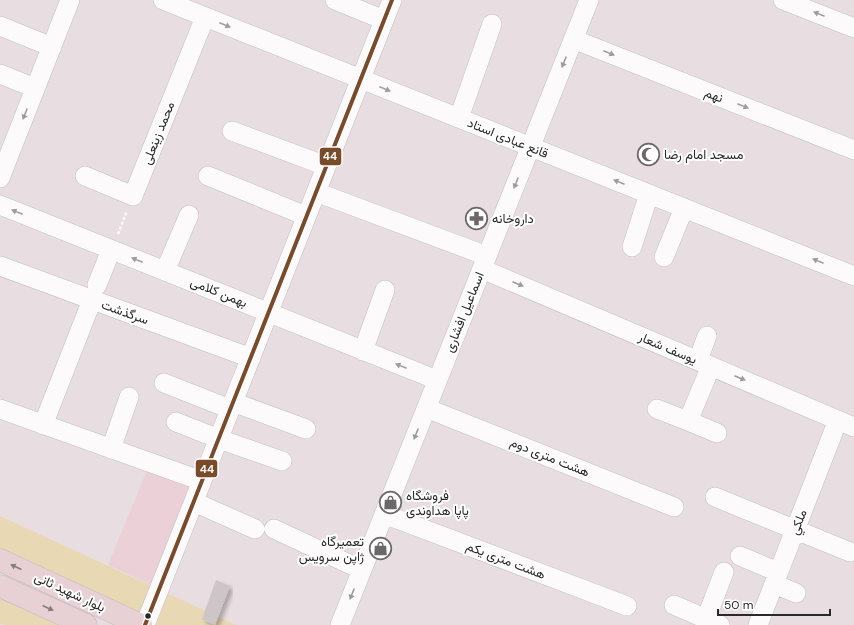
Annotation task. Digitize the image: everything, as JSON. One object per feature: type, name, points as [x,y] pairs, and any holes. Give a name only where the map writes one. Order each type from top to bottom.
[{"type":"main road","name":"بلوار شهید ثانی","points":[[0,560],[141,625]]},
{"type":"main road","name":"بلوار شهید ثانی","points":[[0,586],[86,625]]},
{"type":"street","points":[[0,178],[70,0]]},
{"type":"street","name":"قانع عبادی استاد","points":[[163,0],[854,276]]},
{"type":"street","points":[[335,0],[384,20]]},
{"type":"street","points":[[146,625],[392,0]]},
{"type":"street","name":"اسماعیل افشاری","points":[[340,625],[589,0]]},
{"type":"street","points":[[784,0],[854,28]]},
{"type":"street","name":"محمد زینعلی","points":[[133,196],[206,17]]},
{"type":"street","points":[[459,118],[492,24]]},
{"type":"street","points":[[0,26],[52,47]]},
{"type":"street","name":"نهم","points":[[573,39],[854,150]]},
{"type":"street","points":[[0,74],[35,88]]},
{"type":"street","points":[[232,131],[326,166]]},
{"type":"street","points":[[85,176],[133,196]]},
{"type":"street","points":[[208,176],[306,216]]},
{"type":"street","name":"یوسف شعار","points":[[316,192],[484,262],[704,363],[846,423]]},
{"type":"street","points":[[632,247],[649,194]]},
{"type":"street","name":"بهمن کلامی","points":[[0,205],[437,380]]},
{"type":"street","points":[[664,257],[684,208]]},
{"type":"street","points":[[165,271],[189,215]]},
{"type":"street","points":[[43,425],[112,250]]},
{"type":"street","name":"سرگذشت","points":[[0,266],[95,293],[251,358]]},
{"type":"street","points":[[363,350],[385,290]]},
{"type":"street","points":[[688,421],[704,363],[707,336]]},
{"type":"street","points":[[164,383],[306,429]]},
{"type":"street","points":[[112,449],[130,397]]},
{"type":"street","name":"هشت متری دوم","points":[[426,408],[674,507]]},
{"type":"street","points":[[0,409],[202,481]]},
{"type":"street","points":[[657,409],[716,433]]},
{"type":"street","points":[[176,422],[282,461]]},
{"type":"street","name":"ملکي","points":[[758,625],[795,530],[846,423]]},
{"type":"street","points":[[715,498],[850,552]]},
{"type":"street","points":[[194,502],[264,529],[362,570]]},
{"type":"street","name":"هشت متری یکم","points":[[384,514],[627,606]]},
{"type":"street","points":[[740,556],[776,578],[796,593]]},
{"type":"street","points":[[674,605],[708,622],[724,572]]},
{"type":"path","points":[[112,250],[133,196]]},
{"type":"shaded area","points":[[150,463],[202,481],[160,589],[108,565]]},
{"type":"shaded area","points":[[0,516],[236,625],[141,625],[0,560]]},
{"type":"shaded area","points":[[0,586],[87,625],[4,625],[0,623]]},
{"type":"building","points":[[216,580],[230,586],[215,625],[202,619]]},
{"type":"transit line","name":"44","points":[[145,625],[392,0]]},
{"type":"place","name":"مسجد امام رضا","points":[[648,154]]},
{"type":"place","name":"داروخانه","points":[[477,218]]},
{"type":"place","name":"فروشگاه پاپا هداوندی","points":[[391,502]]},
{"type":"place","name":"تعمیرگاه ژاپن سرویس","points":[[380,548]]}]
